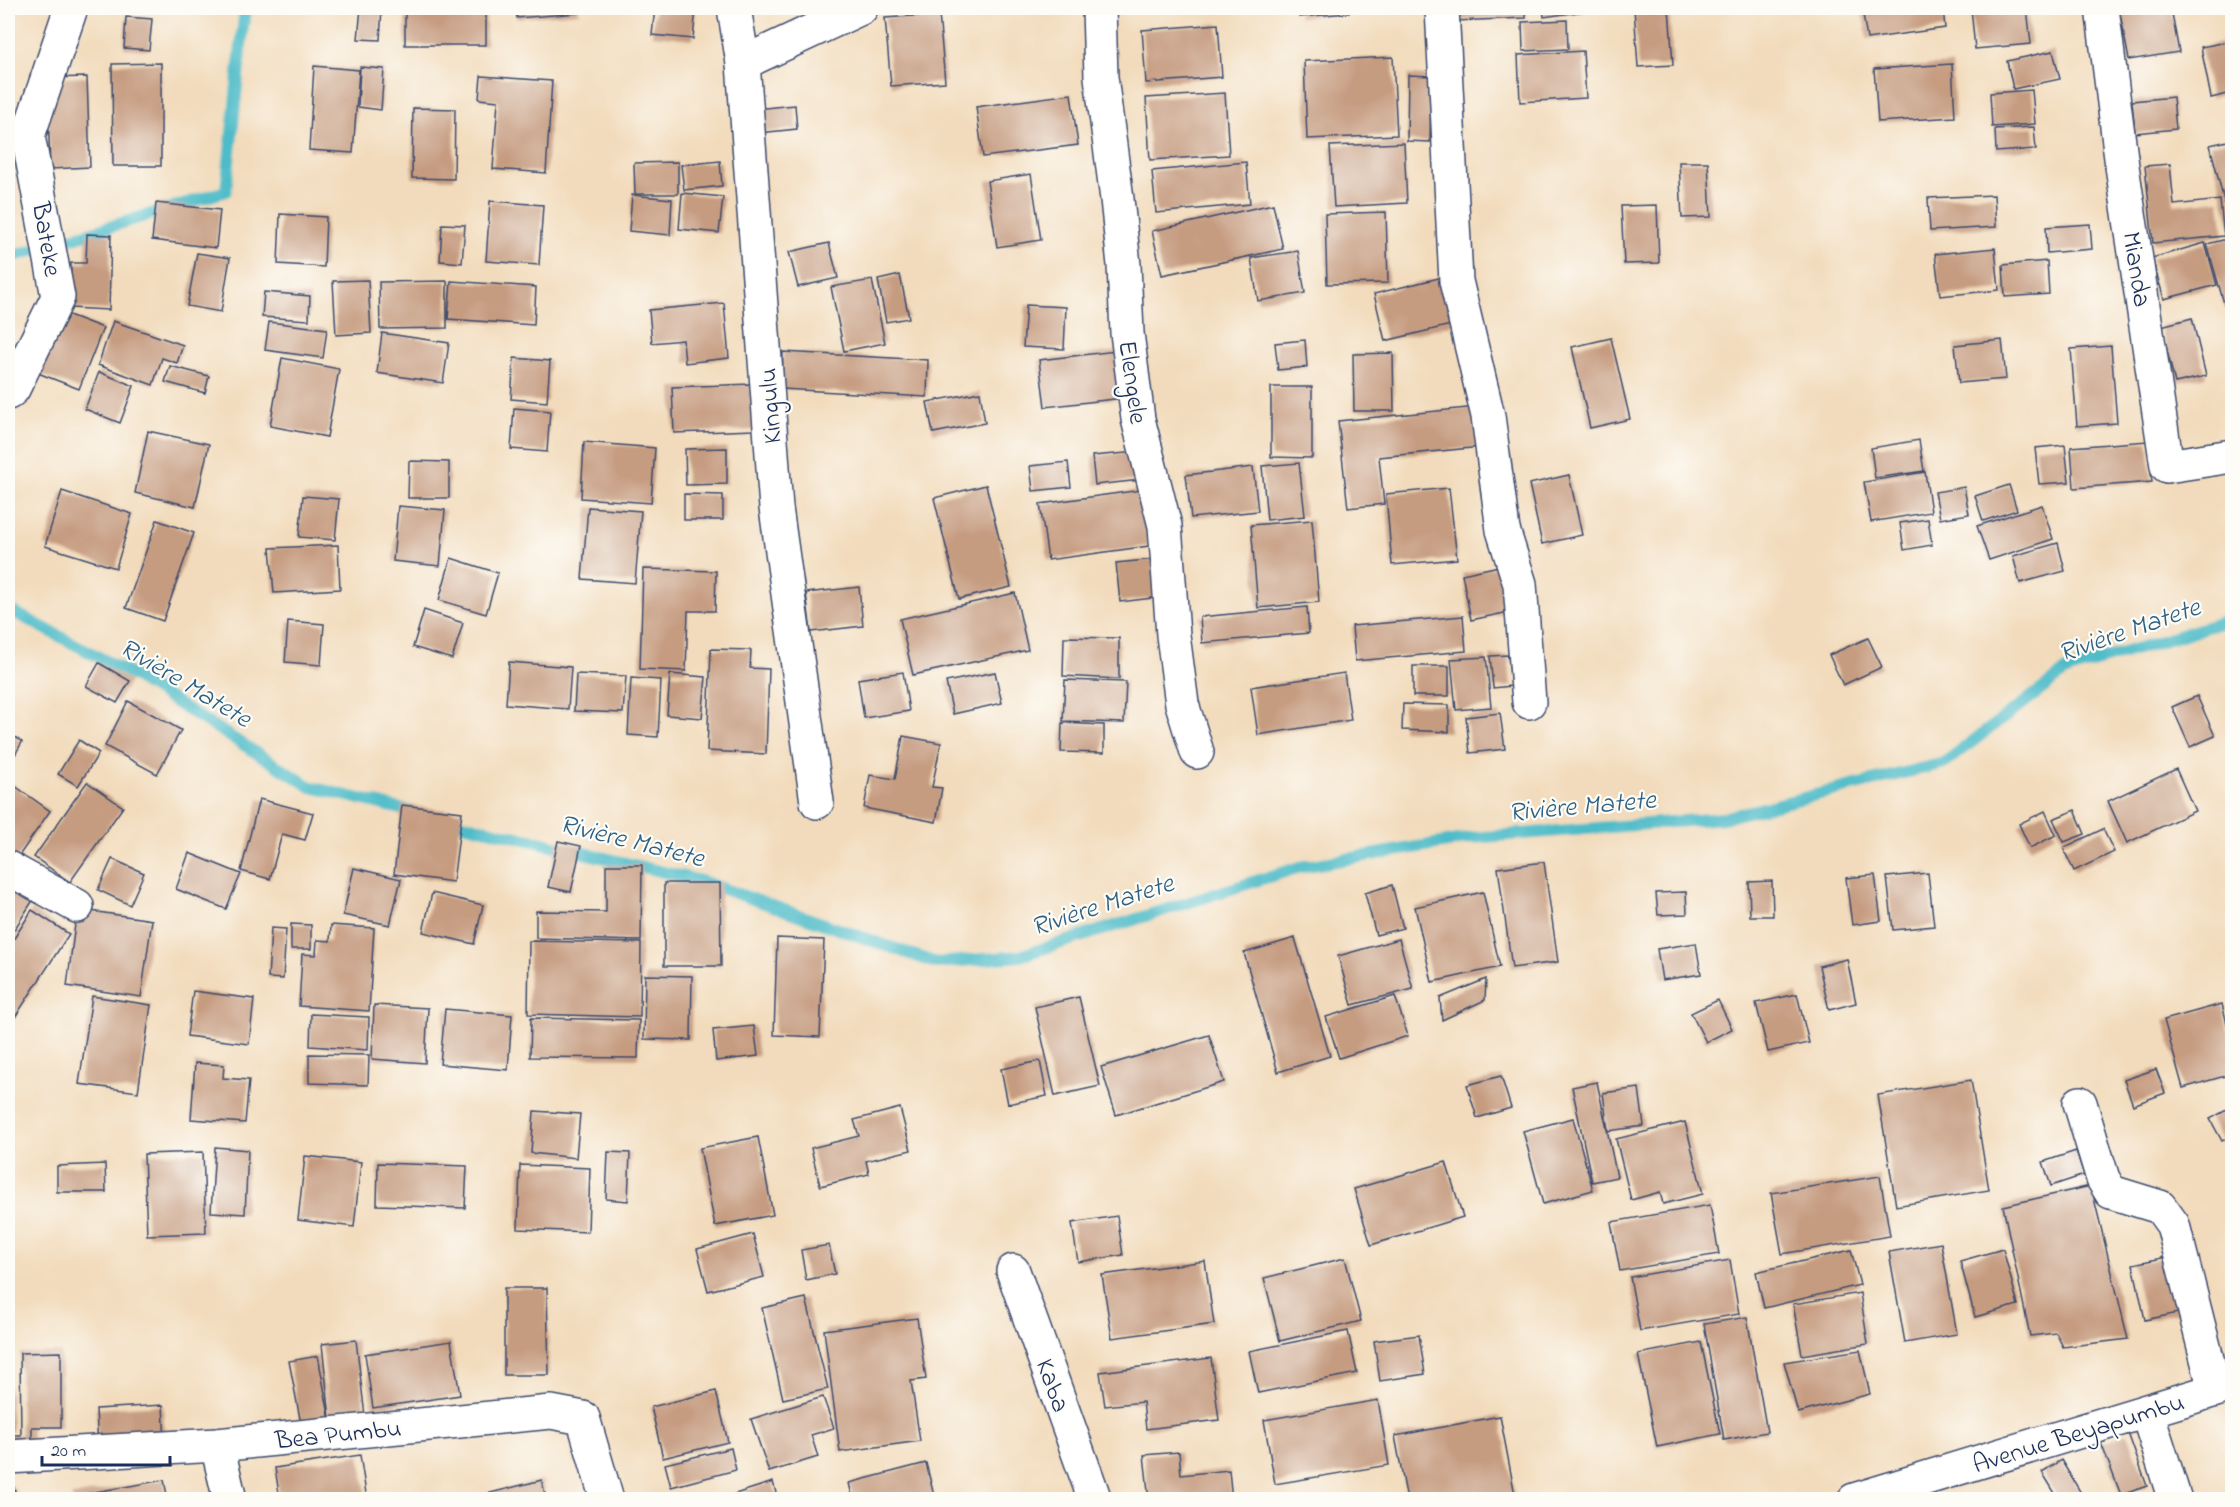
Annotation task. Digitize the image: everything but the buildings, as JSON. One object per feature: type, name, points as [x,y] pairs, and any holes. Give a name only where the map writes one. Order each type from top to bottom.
[{"type":"street","name":"Bateke","points":[[8,393],[13,390],[58,297],[28,136],[71,8]]},
{"type":"street","name":"Kingulu","points":[[734,8],[743,63],[776,508],[817,802]]},
{"type":"street","points":[[743,63],[861,8]]},
{"type":"street","name":"Elengele","points":[[1099,8],[1101,77],[1122,243],[1127,333],[1138,419],[1165,526],[1173,635],[1182,704],[1197,752]]},
{"type":"street","points":[[1442,8],[1456,281],[1465,328],[1488,416],[1503,530],[1520,584],[1529,702]]},
{"type":"street","name":"Mianda","points":[[2102,8],[2124,178],[2168,466],[2232,456]]},
{"type":"street","points":[[8,868],[77,906]]},
{"type":"street","points":[[2080,1103],[2103,1179],[2111,1192],[2160,1207],[2173,1225],[2224,1388]]},
{"type":"street","name":"Kaba","points":[[1013,1271],[1095,1500]]},
{"type":"street","name":"Avenue Beyapumbu","points":[[1854,1500],[2224,1388]]},
{"type":"street","name":"Bea Pumbu","points":[[8,1457],[217,1445],[551,1412],[583,1418],[607,1500]]},
{"type":"street","points":[[2147,1412],[2175,1500]]},
{"type":"street","points":[[217,1445],[230,1500]]},
{"type":"waterway","points":[[8,258],[226,191],[245,8]]},
{"type":"waterway","name":"Rivière Matete","points":[[8,609],[127,672],[311,787],[417,813]]},
{"type":"waterway","name":"Rivière Matete","points":[[446,820],[701,881],[936,963],[1020,956],[1300,867],[1471,838],[1723,818],[1944,763],[2066,671],[2232,619]]}]
